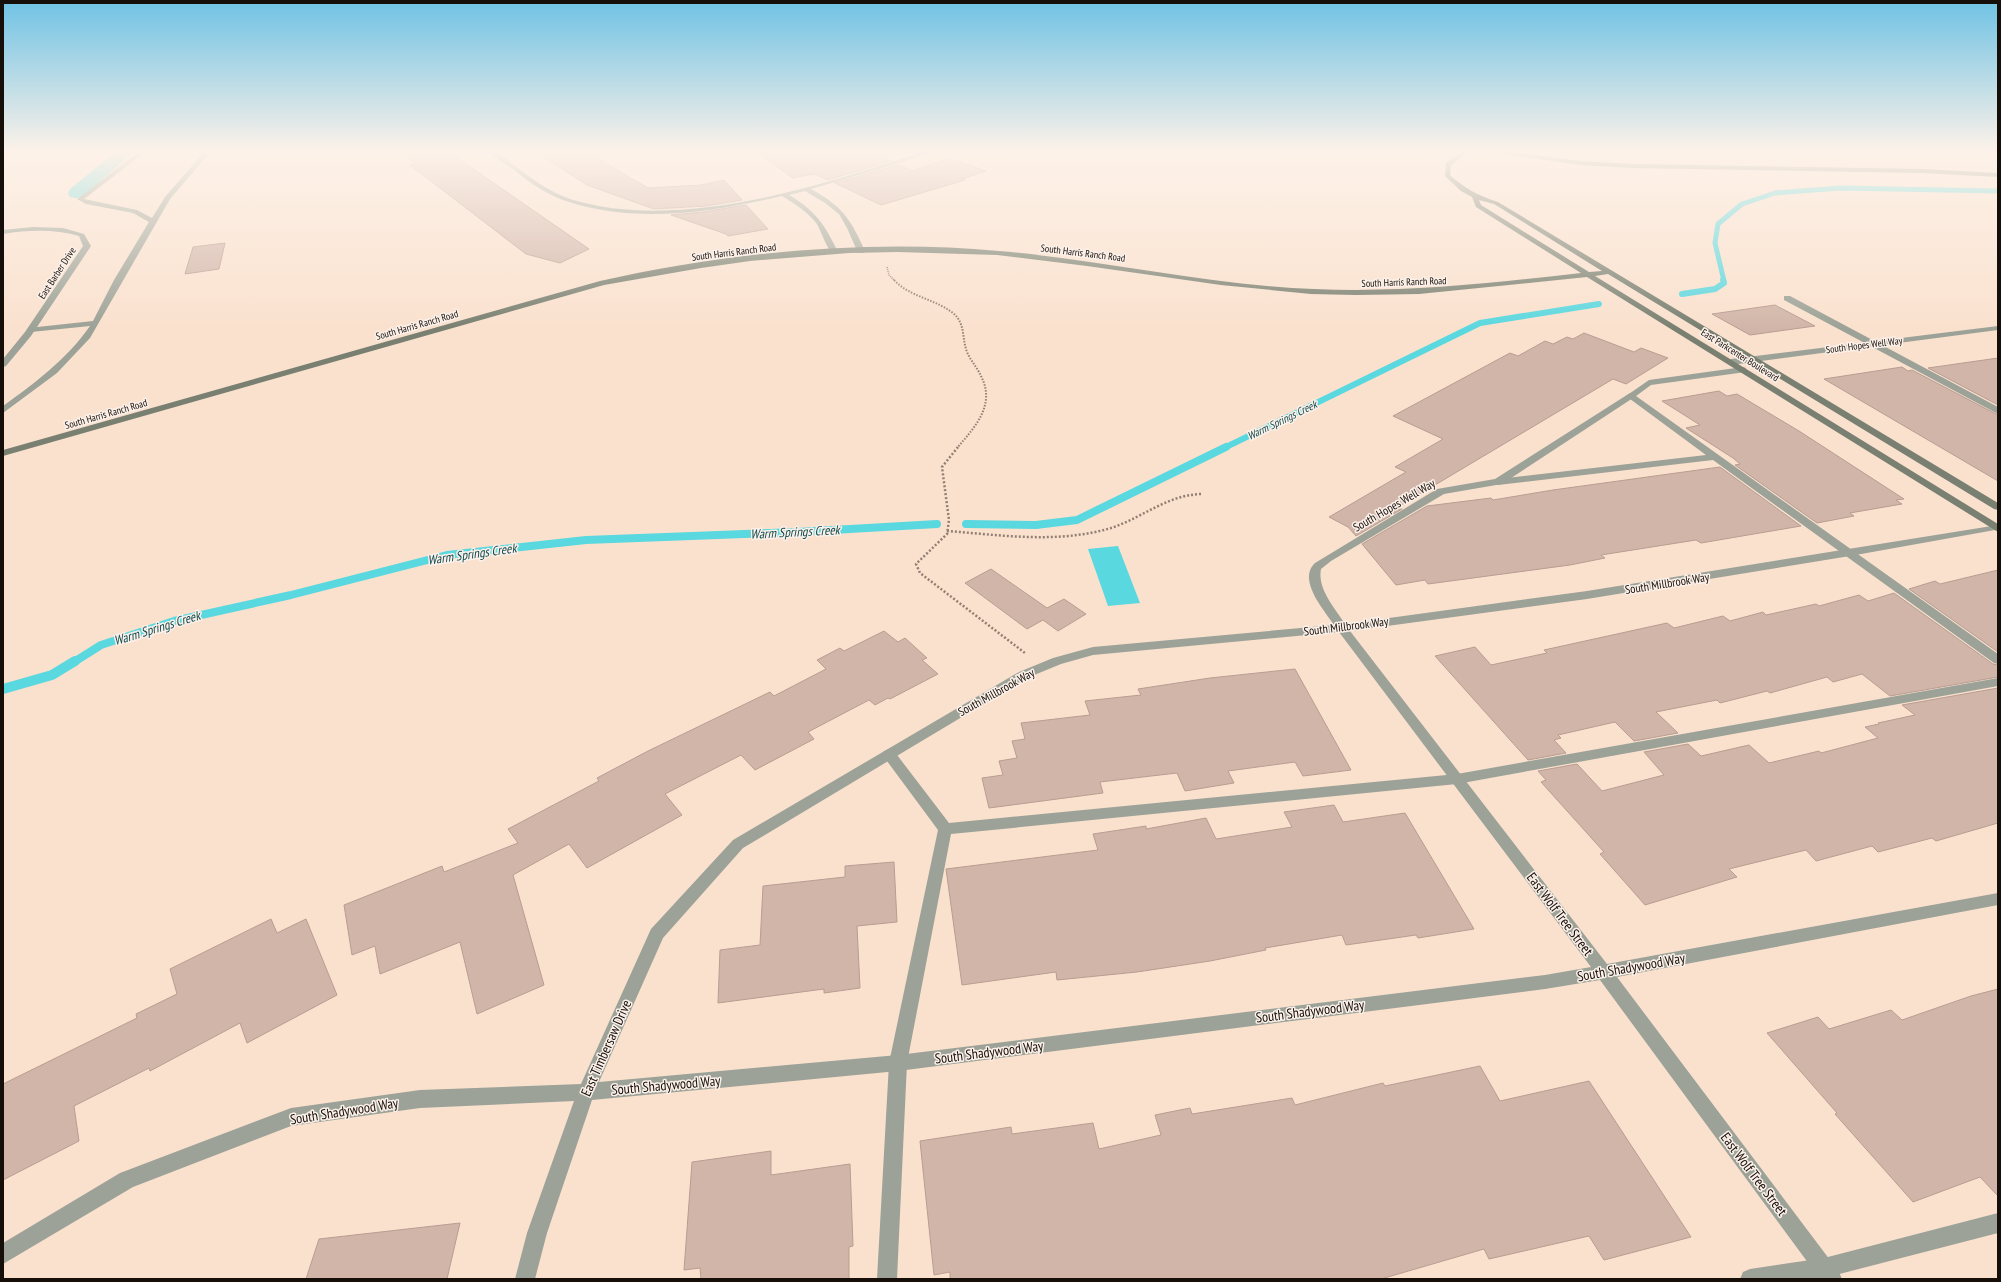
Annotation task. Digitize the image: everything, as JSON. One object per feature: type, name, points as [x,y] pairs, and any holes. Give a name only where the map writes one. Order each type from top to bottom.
[{"type":"street","points":[[129,210],[135,211],[153,222]]},
{"type":"street","points":[[3,410],[43,381],[84,342],[109,300],[118,280],[161,210]]},
{"type":"street","points":[[619,210],[661,212],[689,210]]},
{"type":"street","points":[[808,210],[817,218],[823,227],[834,252]]},
{"type":"street","points":[[839,210],[849,222],[861,251]]},
{"type":"street","name":"East Parkcenter Boulevard","points":[[1484,210],[1997,527]]},
{"type":"street","name":"East Parkcenter Boulevard","points":[[1507,210],[1998,507]]},
{"type":"street","name":"East Barber Drive","points":[[3,232],[44,228],[67,230],[82,235],[86,246],[31,330],[3,364]]},
{"type":"street","name":"South Harris Ranch Road","points":[[3,453],[603,283],[714,263],[834,252],[861,251],[996,253],[1056,259],[1238,285],[1355,293],[1454,290],[1609,272]]},
{"type":"street","points":[[1787,298],[1998,411]]},
{"type":"street","points":[[31,330],[96,323]]},
{"type":"street","name":"South Hopes Well Way","points":[[1731,362],[1998,328]]},
{"type":"street","name":"South Hopes Well Way","points":[[1342,628],[1316,587],[1314,576],[1316,568],[1327,559],[1440,491],[1498,482],[1649,384],[1743,370]]},
{"type":"street","points":[[1630,396],[1998,660]]},
{"type":"street","points":[[1498,482],[1714,457]]},
{"type":"street","name":"South Millbrook Way","points":[[738,844],[1023,675],[1056,661],[1085,653],[1342,628],[1587,595],[1850,553],[1997,527]]},
{"type":"street","name":"East Wolf Tree Street","points":[[1342,628],[1603,972],[1828,1273]]},
{"type":"street","points":[[945,829],[1457,779],[1998,682]]},
{"type":"street","points":[[887,1279],[898,1063],[945,829],[889,754]]},
{"type":"street","name":"East Timbersaw Drive","points":[[524,1279],[537,1233],[586,1092],[657,934],[738,844]]},
{"type":"street","name":"South Shadywood Way","points":[[3,1254],[127,1180],[291,1117],[420,1099],[586,1092],[898,1063],[1545,982],[1672,961],[1998,899]]},
{"type":"street","points":[[1750,1279],[1828,1273],[1998,1223]]},
{"type":"path","points":[[889,251],[888,271],[891,280],[953,313],[962,323],[967,354],[982,375],[986,386],[985,408],[974,426],[950,454],[942,467],[949,520],[947,531],[943,540],[916,564],[920,573],[1020,649]]},
{"type":"path","points":[[947,531],[1042,537],[1100,531],[1120,525],[1178,496],[1190,493],[1201,494]]},
{"type":"water","points":[[1118,546],[1140,603],[1108,606],[1088,549]]},
{"type":"building","points":[[468,210],[532,210],[589,249],[560,263],[526,254]]},
{"type":"building","points":[[716,210],[750,210],[768,229],[728,236],[671,215]]},
{"type":"building","points":[[225,243],[219,269],[185,274],[193,247]]},
{"type":"building","points":[[1775,305],[1815,326],[1750,335],[1712,314]]},
{"type":"building","points":[[1584,333],[1634,352],[1641,348],[1668,358],[1626,384],[1613,379],[1393,510],[1402,509],[1356,536],[1348,527],[1329,517],[1406,472],[1395,467],[1443,439],[1393,416],[1510,353],[1518,356],[1545,341],[1553,344],[1567,337],[1573,339]]},
{"type":"building","points":[[1998,358],[1998,405],[1928,368]]},
{"type":"building","points":[[1902,367],[1908,371],[1912,370],[1998,415],[1998,481],[1824,379]]},
{"type":"building","points":[[1719,391],[1727,396],[1737,394],[1799,431],[1904,499],[1896,500],[1902,504],[1850,513],[1854,516],[1817,523],[1735,465],[1740,464],[1733,458],[1686,428],[1700,425],[1662,401]]},
{"type":"building","points":[[1720,467],[1801,526],[1701,543],[1696,540],[1601,555],[1605,558],[1570,565],[1428,584],[1425,580],[1396,585],[1362,544],[1427,506],[1491,498],[1493,500],[1553,490]]},
{"type":"building","points":[[991,569],[1047,608],[1064,599],[1086,614],[1058,631],[1043,620],[1027,629],[965,583]]},
{"type":"building","points":[[1998,570],[1998,652],[1909,589],[1935,581],[1940,584]]},
{"type":"building","points":[[1894,593],[1993,664],[1998,665],[1998,677],[1890,696],[1862,674],[1833,682],[1827,677],[1770,693],[1767,691],[1720,703],[1717,700],[1656,712],[1678,733],[1634,741],[1615,722],[1558,735],[1561,738],[1554,740],[1566,753],[1528,760],[1435,656],[1475,647],[1491,665],[1547,653],[1544,650],[1667,623],[1674,628],[1723,616],[1730,621],[1763,612],[1766,615],[1816,604],[1819,606],[1859,595],[1868,601]]},
{"type":"building","points":[[884,631],[898,642],[905,638],[927,658],[922,660],[938,674],[890,699],[888,698],[875,705],[869,700],[808,732],[814,739],[755,770],[741,755],[665,794],[682,815],[587,868],[569,844],[513,875],[544,985],[477,1014],[460,942],[380,974],[375,946],[352,955],[344,905],[442,866],[444,872],[518,843],[508,829],[599,781],[597,778],[648,751],[770,692],[774,696],[826,669],[817,660],[840,648],[844,651]]},
{"type":"building","points":[[1295,669],[1351,770],[1303,776],[1295,762],[1228,771],[1234,783],[1185,791],[1177,773],[1100,782],[1103,793],[989,808],[982,778],[1003,775],[999,761],[1017,758],[1012,741],[1025,739],[1021,723],[1090,715],[1085,701],[1141,695],[1138,689],[1210,678]]},
{"type":"building","points":[[1998,688],[1998,823],[1936,841],[1932,838],[1878,852],[1872,846],[1816,861],[1806,850],[1729,869],[1737,877],[1645,905],[1600,854],[1604,852],[1541,782],[1546,780],[1538,771],[1577,764],[1602,791],[1664,775],[1644,752],[1688,744],[1701,756],[1749,745],[1769,763],[1819,751],[1821,753],[1878,738],[1865,727],[1915,715],[1902,705]]},
{"type":"building","points":[[1334,805],[1343,822],[1405,813],[1474,929],[1418,938],[1416,935],[1346,945],[1342,935],[1265,948],[1266,950],[1210,961],[1137,972],[1057,980],[1056,972],[962,985],[946,869],[1098,850],[1093,834],[1146,826],[1146,829],[1206,818],[1216,839],[1292,827],[1284,812]]},
{"type":"building","points":[[894,862],[897,922],[857,926],[860,988],[824,993],[824,989],[718,1003],[720,950],[760,945],[763,886],[845,877],[845,866]]},
{"type":"building","points":[[271,919],[277,933],[306,919],[337,995],[247,1043],[240,1023],[150,1071],[149,1068],[74,1106],[79,1141],[3,1180],[3,1084],[137,1018],[136,1014],[177,994],[170,969]]},
{"type":"building","points":[[1998,989],[1998,1196],[1980,1177],[1913,1202],[1835,1114],[1837,1113],[1767,1033],[1818,1017],[1829,1029],[1891,1010],[1902,1020],[1971,996]]},
{"type":"building","points":[[1480,1066],[1500,1101],[1589,1081],[1691,1237],[1604,1260],[1589,1236],[1489,1259],[1484,1249],[1381,1279],[950,1279],[950,1272],[934,1275],[920,1141],[1011,1127],[1012,1134],[1093,1123],[1099,1149],[1161,1135],[1155,1115],[1190,1108],[1192,1114],[1292,1098],[1295,1105],[1383,1083],[1385,1086]]},
{"type":"building","points":[[771,1151],[771,1175],[850,1164],[853,1246],[849,1247],[849,1279],[701,1279],[700,1268],[684,1270],[692,1162]]},
{"type":"building","points":[[460,1223],[447,1279],[306,1279],[319,1239]]},
{"type":"waterway","points":[[1724,281],[1715,243],[1718,224],[1735,210]]},
{"type":"waterway","points":[[1682,294],[1715,289],[1724,283],[1723,280]]},
{"type":"waterway","name":"Warm Springs Creek","points":[[1224,448],[1480,323],[1599,304]]},
{"type":"waterway","name":"Warm Springs Creek","points":[[966,524],[1036,525],[1077,520],[1226,447]]},
{"type":"waterway","name":"Warm Springs Creek","points":[[74,662],[101,645],[174,621],[291,595],[447,555],[586,540],[798,532],[937,524]]},
{"type":"waterway","name":"Warm Springs Creek","points":[[3,689],[52,675],[75,661]]}]
